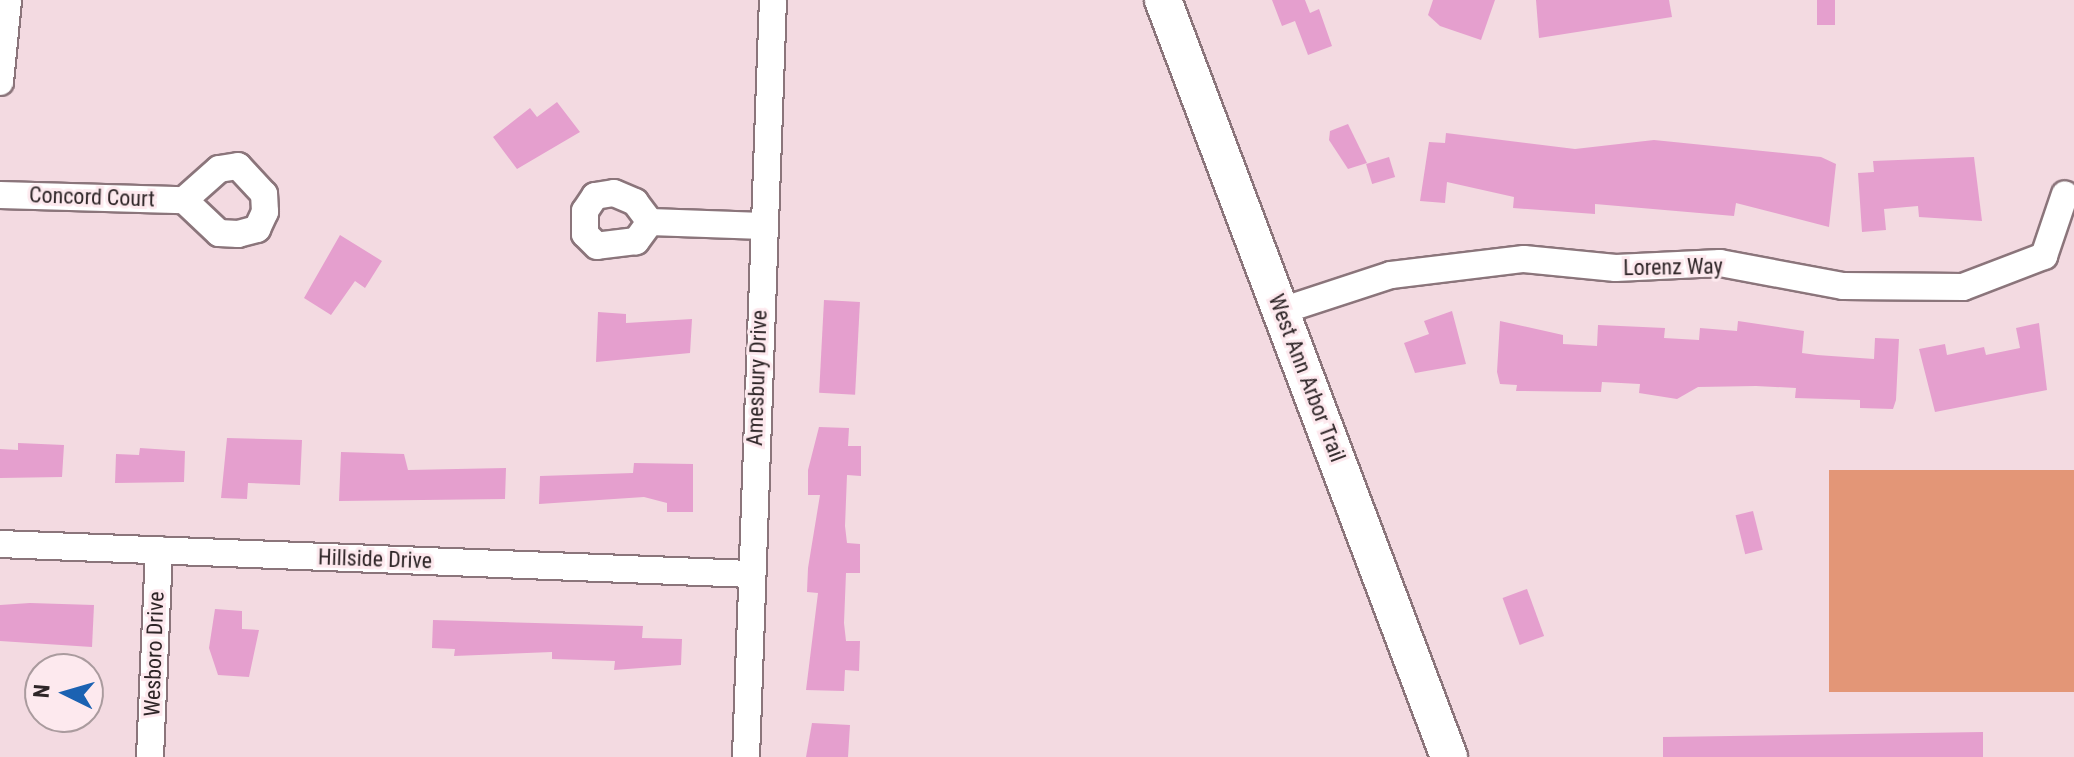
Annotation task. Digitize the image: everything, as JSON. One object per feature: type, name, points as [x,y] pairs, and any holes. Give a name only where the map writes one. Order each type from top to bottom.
[{"type":"street","points":[[0,82],[8,0]]},
{"type":"street","name":"Amesbury Drive","points":[[746,757],[773,0]]},
{"type":"street","name":"West Ann Arbor Trail","points":[[1163,0],[1449,757]]},
{"type":"street","name":"Lorenz Way","points":[[1281,311],[1391,275],[1524,259],[1616,268],[1720,263],[1843,286],[1963,287],[2044,256],[2065,194]]},
{"type":"street","name":"Concord Court","points":[[0,195],[184,200]]},
{"type":"street","points":[[650,222],[763,226]]},
{"type":"street","name":"Hillside Drive","points":[[0,544],[751,574]]},
{"type":"street","name":"Wesboro Drive","points":[[150,757],[159,550]]},
{"type":"shaded area","points":[[1829,470],[2074,470],[2074,692],[1829,692]]},
{"type":"building","points":[[1272,0],[1305,0],[1310,13],[1319,9],[1332,46],[1308,55],[1295,21],[1282,26]]},
{"type":"building","points":[[1433,0],[1495,0],[1481,40],[1440,26],[1428,15]]},
{"type":"building","points":[[1536,0],[1669,0],[1672,17],[1539,38]]},
{"type":"building","points":[[1817,0],[1835,0],[1835,25],[1817,25]]},
{"type":"building","points":[[557,102],[580,132],[517,169],[493,137],[530,108],[537,117]]},
{"type":"building","points":[[1348,124],[1367,163],[1348,169],[1329,140],[1330,131]]},
{"type":"building","points":[[1446,133],[1575,149],[1654,140],[1821,157],[1836,164],[1829,227],[1736,203],[1734,216],[1595,204],[1595,214],[1513,208],[1514,197],[1447,182],[1445,203],[1420,201],[1429,142],[1445,143]]},
{"type":"building","points":[[1389,157],[1395,177],[1372,184],[1366,164]]},
{"type":"building","points":[[1974,157],[1982,221],[1919,217],[1918,206],[1884,209],[1886,230],[1862,232],[1858,173],[1874,172],[1873,161]]},
{"type":"building","points":[[340,235],[382,261],[365,288],[355,281],[331,315],[304,298]]},
{"type":"building","points":[[824,300],[860,302],[855,395],[819,393]]},
{"type":"building","points":[[1452,311],[1466,364],[1415,373],[1404,343],[1429,334],[1424,321]]},
{"type":"building","points":[[598,312],[626,314],[626,323],[692,319],[690,353],[596,362]]},
{"type":"building","points":[[1500,321],[1563,335],[1563,344],[1597,346],[1598,325],[1665,328],[1664,338],[1699,340],[1700,328],[1737,331],[1738,321],[1804,331],[1802,353],[1874,359],[1875,338],[1899,339],[1896,400],[1893,409],[1860,408],[1860,400],[1795,398],[1796,388],[1756,386],[1698,387],[1677,399],[1639,393],[1640,384],[1602,382],[1601,392],[1516,391],[1517,385],[1500,384],[1497,372]]},
{"type":"building","points":[[2039,323],[2047,390],[1935,412],[1919,349],[1945,344],[1947,355],[1984,347],[1986,355],[2020,348],[2016,328]]},
{"type":"building","points":[[819,427],[849,428],[848,446],[861,446],[861,476],[847,475],[847,543],[860,544],[860,573],[846,573],[844,623],[846,641],[860,641],[859,671],[845,670],[844,691],[806,690],[818,593],[807,592],[808,568],[820,495],[808,495],[808,470]]},
{"type":"building","points":[[227,438],[302,440],[300,485],[248,483],[247,499],[221,498]]},
{"type":"building","points":[[18,443],[64,445],[62,477],[0,478],[0,449],[18,450]]},
{"type":"building","points":[[140,448],[185,451],[184,482],[115,483],[116,454],[139,455]]},
{"type":"building","points":[[341,452],[404,454],[408,470],[506,468],[505,499],[339,501]]},
{"type":"building","points":[[634,463],[693,464],[693,512],[667,512],[667,503],[644,497],[539,504],[540,476],[633,473]]},
{"type":"building","points":[[1753,511],[1763,550],[1745,554],[1736,515]]},
{"type":"building","points":[[1527,589],[1544,636],[1520,645],[1503,598]]},
{"type":"building","points":[[0,605],[94,605],[92,647],[0,641]]},
{"type":"building","points":[[215,609],[242,611],[242,629],[259,630],[249,677],[218,675],[209,648]]},
{"type":"building","points":[[433,620],[643,626],[642,638],[682,639],[681,665],[614,670],[615,661],[552,659],[552,652],[454,656],[455,649],[432,648]]},
{"type":"building","points":[[812,723],[850,725],[848,757],[806,757]]},
{"type":"building","points":[[1983,732],[1983,757],[1663,757],[1663,737]]}]
